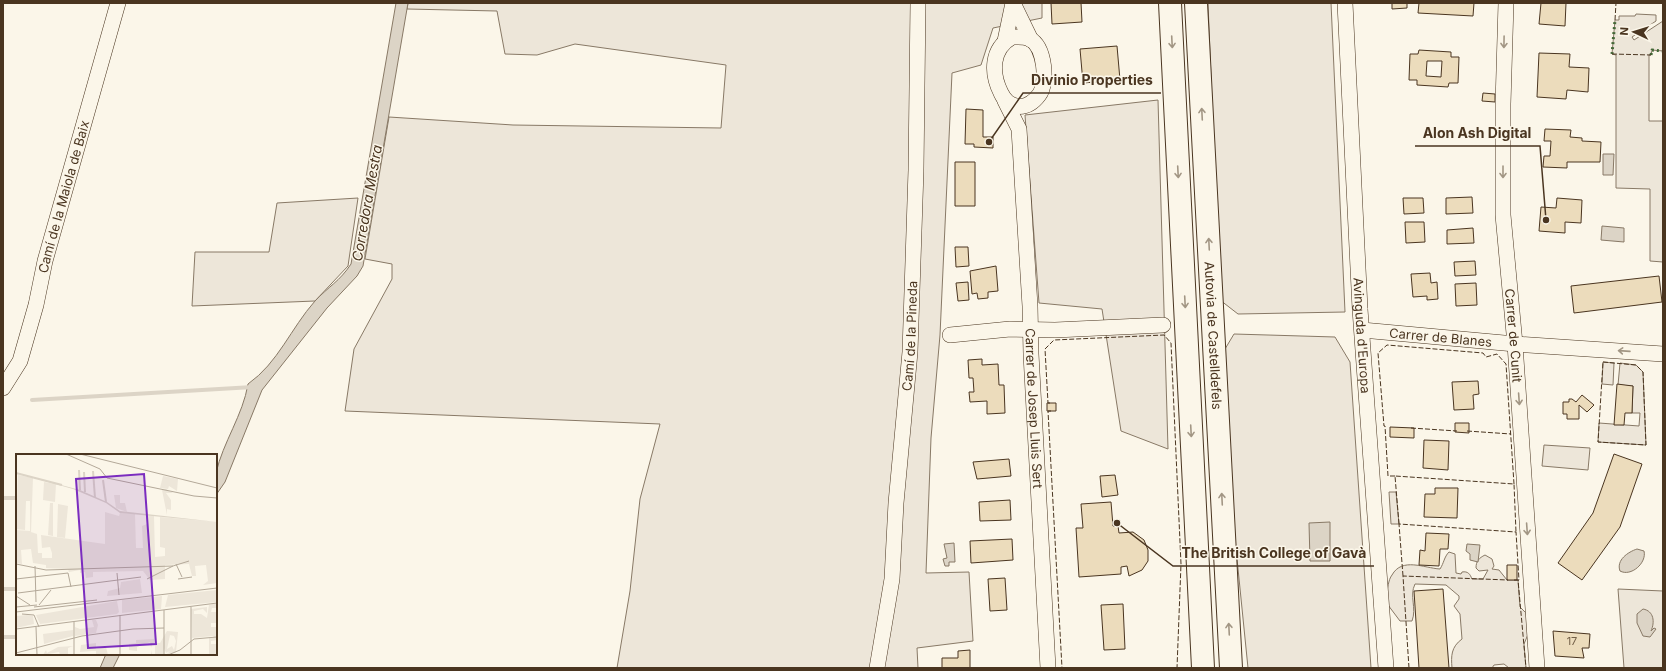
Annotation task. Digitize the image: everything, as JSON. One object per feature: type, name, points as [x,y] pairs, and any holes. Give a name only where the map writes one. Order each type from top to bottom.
[{"type":"highway","name":"Autovia de Castelldefels","points":[[1170,3],[1203,668]]},
{"type":"highway","name":"Autovia de Castelldefels","points":[[1196,3],[1231,668]]},
{"type":"highway","points":[[1193,668],[1196,528]]},
{"type":"street","name":"Camí de la Maiola de Baix","points":[[3,388],[20,361],[36,305],[45,262],[118,3]]},
{"type":"street","name":"Camí de la Pineda","points":[[877,668],[892,579],[896,503],[910,352],[916,170],[918,3]]},
{"type":"street","name":"Carrer de Josep Lluis Sert","points":[[1020,149],[1032,102],[1039,95],[1043,86],[1044,72],[1039,50],[1031,40],[1013,3],[1005,41],[998,49],[994,69],[996,82],[1017,124],[1020,149],[1031,330],[1048,668]]},
{"type":"street","name":"Avinguda d'Europa","points":[[1345,3],[1362,330],[1386,668]]},
{"type":"street","name":"Carrer de Cunit","points":[[1506,3],[1503,104],[1503,215],[1515,344],[1537,668]]},
{"type":"street","points":[[1005,41],[1012,37],[1022,37],[1031,40]]},
{"type":"street","points":[[1005,101],[1013,106],[1020,107],[1032,102]]},
{"type":"street","points":[[950,335],[1010,329],[1056,330],[1163,325]]},
{"type":"street","name":"Carrer de Blanes","points":[[1362,330],[1515,344],[1663,354]]},
{"type":"shaded area","points":[[408,3],[1042,3],[1042,18],[993,28],[981,65],[952,73],[940,335],[931,438],[926,573],[969,572],[973,641],[917,648],[918,668],[617,668],[630,591],[640,499],[660,424],[345,411],[354,349],[392,279],[392,264],[365,259],[389,117],[513,125],[721,128],[726,65],[575,44],[537,55],[505,54],[497,11],[407,9]]},
{"type":"shaded area","points":[[1208,3],[1331,3],[1345,312],[1238,314],[1220,300]]},
{"type":"shaded area","points":[[1636,14],[1656,15],[1656,21],[1632,37],[1634,40],[1663,21],[1663,51],[1652,50],[1651,55],[1649,55],[1649,121],[1663,121],[1663,262],[1650,261],[1650,189],[1616,188],[1616,55],[1612,54],[1615,20],[1619,20],[1619,16],[1635,16]]},
{"type":"shaded area","points":[[1158,100],[1168,449],[1121,431],[1102,309],[1039,303],[1025,115]]},
{"type":"shaded area","points":[[358,198],[348,266],[315,301],[192,306],[195,252],[269,252],[277,203]]},
{"type":"shaded area","points":[[1234,334],[1335,337],[1350,362],[1371,668],[1248,668],[1231,499],[1222,354]]},
{"type":"shaded area","points":[[1603,362],[1614,363],[1613,385],[1602,384]]},
{"type":"shaded area","points":[[1620,363],[1636,365],[1643,372],[1646,445],[1598,442],[1599,423],[1639,426],[1640,413],[1632,413],[1633,386],[1618,385]]},
{"type":"shaded area","points":[[1544,445],[1590,448],[1588,470],[1542,466]]},
{"type":"shaded area","points":[[1389,492],[1396,492],[1399,524],[1391,524]]},
{"type":"shaded area","points":[[1449,552],[1455,554],[1456,573],[1461,574],[1462,572],[1467,572],[1470,574],[1472,579],[1483,579],[1488,570],[1479,571],[1476,566],[1478,560],[1485,555],[1492,559],[1494,566],[1492,569],[1499,570],[1507,580],[1518,580],[1520,607],[1526,613],[1529,632],[1524,644],[1526,668],[1509,668],[1504,664],[1494,665],[1492,668],[1452,668],[1452,652],[1458,642],[1462,639],[1460,614],[1454,606],[1459,599],[1459,596],[1446,585],[1415,584],[1413,589],[1414,611],[1412,621],[1400,621],[1388,605],[1386,596],[1389,582],[1396,570],[1401,566],[1407,565],[1440,569]]},
{"type":"shaded area","points":[[1618,589],[1663,591],[1663,668],[1624,668]]},
{"type":"water","name":"Corredora Mestra","points":[[396,3],[408,3],[363,266],[357,276],[327,308],[262,390],[225,482],[217,494],[217,469],[219,462],[242,407],[248,384],[259,376],[276,356],[306,311],[343,275],[351,264]]},
{"type":"water","points":[[1603,154],[1614,154],[1613,175],[1603,175]]},
{"type":"water","points":[[1602,226],[1624,228],[1624,242],[1601,240]]},
{"type":"water","points":[[1330,522],[1330,561],[1310,561],[1309,523]]},
{"type":"water","points":[[954,543],[955,562],[949,562],[949,566],[945,566],[943,559],[947,558],[944,544]]},
{"type":"water","points":[[1467,544],[1480,545],[1478,562],[1470,560],[1470,554],[1466,551]]},
{"type":"water","points":[[1637,549],[1644,551],[1641,564],[1629,572],[1620,571],[1619,567],[1621,560],[1627,554]]},
{"type":"water","points":[[1643,609],[1647,610],[1653,617],[1651,631],[1654,628],[1656,629],[1650,637],[1643,636],[1637,623],[1637,614]]},
{"type":"water","points":[[106,655],[120,655],[113,668],[100,668]]},
{"type":"building","points":[[1051,3],[1081,3],[1082,22],[1052,24]]},
{"type":"building","points":[[1392,3],[1407,3],[1407,8],[1392,9]]},
{"type":"building","points":[[1419,3],[1474,3],[1473,16],[1418,13]]},
{"type":"building","points":[[1541,3],[1566,3],[1565,26],[1539,24]]},
{"type":"building","points":[[1117,46],[1120,80],[1083,83],[1080,49]]},
{"type":"building","points":[[1419,50],[1451,52],[1451,57],[1459,57],[1458,83],[1449,83],[1448,87],[1417,85],[1417,80],[1409,80],[1410,54],[1418,54]],"holes":[[[1427,61],[1442,61],[1441,77],[1426,76]]]},
{"type":"building","points":[[1539,53],[1570,54],[1569,67],[1589,68],[1588,92],[1567,90],[1566,99],[1537,97]]},
{"type":"building","points":[[1483,93],[1495,94],[1495,102],[1482,101]]},
{"type":"building","points":[[966,109],[983,110],[983,137],[993,137],[993,148],[974,147],[974,144],[965,144]]},
{"type":"building","points":[[1545,129],[1571,130],[1570,137],[1582,138],[1582,141],[1601,142],[1600,162],[1567,162],[1567,168],[1543,167],[1544,156],[1550,156],[1551,141],[1544,141]]},
{"type":"building","points":[[955,162],[975,162],[975,206],[955,206]]},
{"type":"building","points":[[1472,197],[1473,213],[1446,214],[1446,198]]},
{"type":"building","points":[[1403,198],[1423,198],[1424,213],[1404,214]]},
{"type":"building","points":[[1557,198],[1582,200],[1581,223],[1565,222],[1565,233],[1539,231],[1541,207],[1556,208]]},
{"type":"building","points":[[1405,222],[1424,222],[1425,242],[1406,243]]},
{"type":"building","points":[[1473,228],[1474,243],[1447,244],[1447,230]]},
{"type":"building","points":[[955,247],[968,247],[969,266],[956,267]]},
{"type":"building","points":[[1475,261],[1476,275],[1455,276],[1454,262]]},
{"type":"building","points":[[996,266],[998,291],[988,292],[988,298],[978,299],[977,293],[972,294],[970,271]]},
{"type":"building","points":[[1430,273],[1431,283],[1437,282],[1438,299],[1427,300],[1427,296],[1413,297],[1411,274]]},
{"type":"building","points":[[1659,276],[1662,302],[1574,313],[1571,286]]},
{"type":"building","points":[[968,282],[969,300],[958,301],[956,283]]},
{"type":"building","points":[[1476,283],[1477,305],[1456,306],[1455,284]]},
{"type":"building","points":[[982,359],[982,365],[998,364],[999,385],[1004,385],[1005,413],[987,414],[987,401],[970,402],[969,392],[974,392],[973,378],[969,378],[968,360]]},
{"type":"building","points":[[1478,381],[1479,394],[1473,395],[1474,409],[1454,410],[1452,382]]},
{"type":"building","points":[[1617,384],[1633,386],[1632,413],[1625,413],[1624,425],[1614,425]]},
{"type":"building","points":[[1582,395],[1594,405],[1587,412],[1579,405],[1579,419],[1567,419],[1567,414],[1563,414],[1563,402],[1569,402],[1569,399],[1572,399],[1576,402]]},
{"type":"building","points":[[1047,403],[1056,403],[1056,411],[1047,411]]},
{"type":"building","points":[[1455,423],[1469,423],[1469,433],[1455,432]]},
{"type":"building","points":[[1390,427],[1414,428],[1414,438],[1390,437]]},
{"type":"building","points":[[1424,440],[1449,441],[1448,470],[1423,468]]},
{"type":"building","points":[[1614,454],[1642,464],[1620,527],[1582,580],[1558,563],[1593,513]]},
{"type":"building","points":[[1009,459],[1011,476],[977,479],[973,462]]},
{"type":"building","points":[[1115,475],[1118,495],[1102,497],[1100,476]]},
{"type":"building","points":[[1435,488],[1458,488],[1457,518],[1424,517],[1425,494],[1435,494]]},
{"type":"building","points":[[1010,500],[1011,520],[980,521],[979,502]]},
{"type":"building","points":[[1111,502],[1113,526],[1118,526],[1119,533],[1133,532],[1144,540],[1148,550],[1148,561],[1142,570],[1129,576],[1127,566],[1121,567],[1121,574],[1079,577],[1076,528],[1083,528],[1081,504]]},
{"type":"building","points":[[1426,533],[1449,534],[1448,549],[1440,549],[1439,566],[1419,565],[1420,550],[1425,551]]},
{"type":"building","points":[[1012,539],[1013,560],[971,563],[970,541]]},
{"type":"building","points":[[1507,565],[1517,565],[1517,580],[1507,580]]},
{"type":"building","points":[[1005,578],[1007,610],[990,611],[988,579]]},
{"type":"building","points":[[1443,589],[1449,668],[1419,668],[1414,591]]},
{"type":"building","points":[[1123,604],[1125,649],[1104,650],[1101,605]]},
{"type":"building","points":[[1553,631],[1590,634],[1589,648],[1582,648],[1584,658],[1555,656]]},
{"type":"building","points":[[970,650],[970,668],[942,668],[942,658],[958,658],[958,651]]},
{"type":"waterway","points":[[32,400],[253,387]]},
{"type":"waterway","points":[[3,498],[16,498]]},
{"type":"waterway","points":[[3,589],[16,589]]},
{"type":"waterway","points":[[3,637],[16,637]]},
{"type":"hedge","points":[[1612,54],[1615,20]]},
{"type":"hedge","points":[[1651,55],[1652,50],[1663,51]]},
{"type":"fence","points":[[1615,20],[1616,3]]},
{"type":"fence","points":[[1612,54],[1651,55]]},
{"type":"fence","points":[[1050,403],[1048,403],[1045,349],[1054,340],[1164,335],[1171,343],[1181,564],[1177,668]]},
{"type":"fence","points":[[1395,476],[1388,476],[1378,353],[1387,345],[1483,353],[1486,357],[1497,354],[1506,364],[1514,484]]},
{"type":"fence","points":[[1603,362],[1636,365],[1643,372],[1646,445],[1598,442],[1603,362]]},
{"type":"fence","points":[[1051,411],[1048,411],[1062,668]]},
{"type":"fence","points":[[1411,428],[1457,431]]},
{"type":"fence","points":[[1467,431],[1511,434]]},
{"type":"fence","points":[[1399,524],[1395,476],[1514,484],[1516,532]]},
{"type":"fence","points":[[1403,576],[1399,524],[1516,532],[1518,580]]},
{"type":"fence","points":[[1409,668],[1403,576],[1508,580]]},
{"type":"fence","points":[[1514,580],[1518,580],[1526,668]]},
{"type":"place","name":"Divinio Properties","points":[[989,142]]},
{"type":"place","name":"Alon Ash Digital","points":[[1546,220]]},
{"type":"place","name":"The British College of Gavà","points":[[1117,523]]}]
